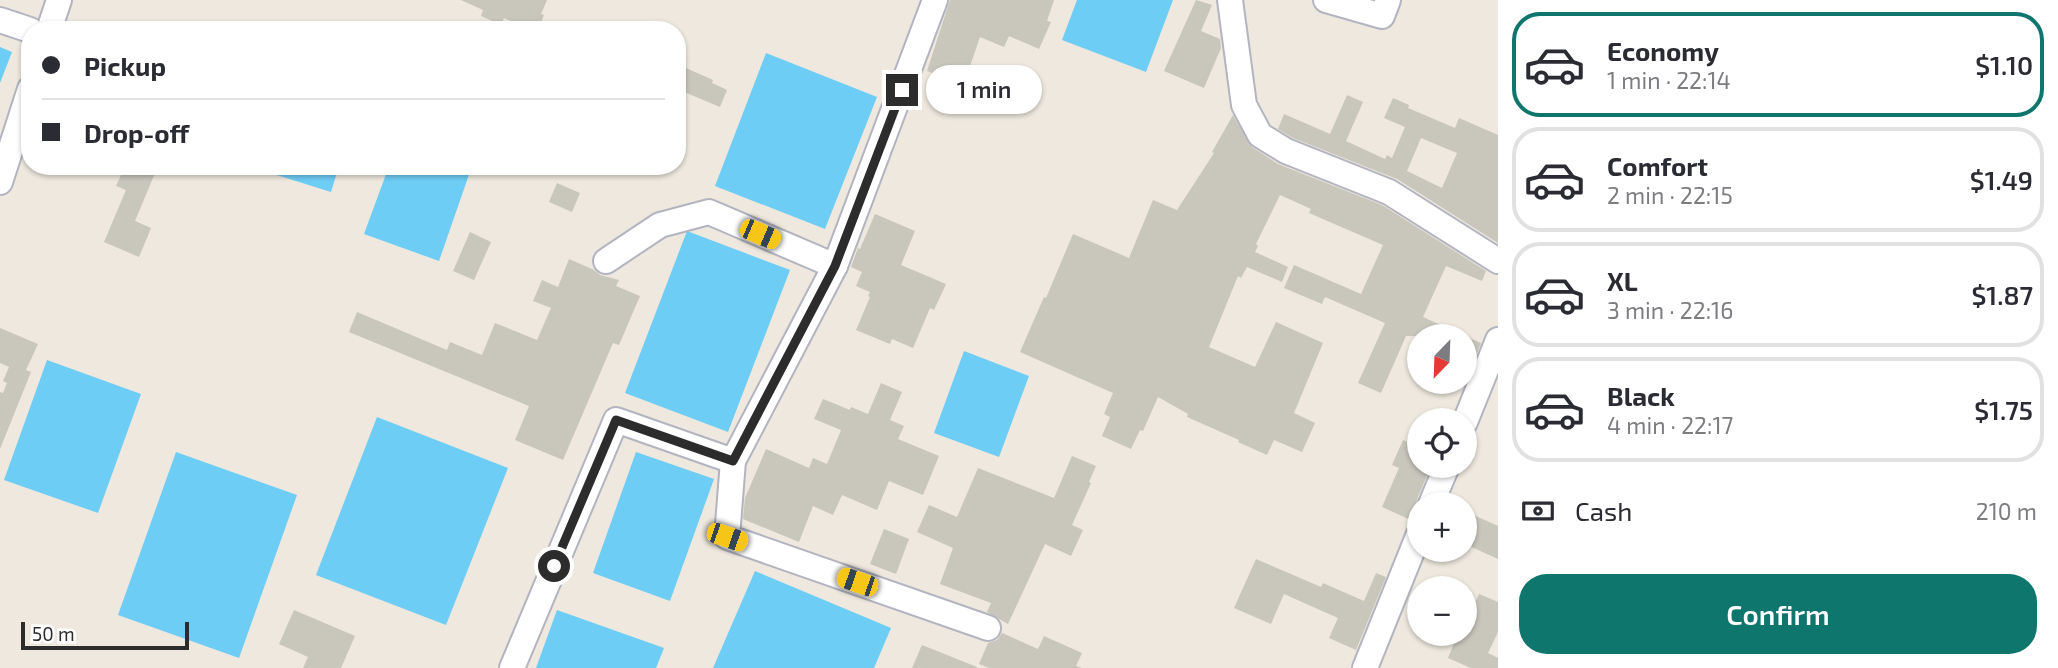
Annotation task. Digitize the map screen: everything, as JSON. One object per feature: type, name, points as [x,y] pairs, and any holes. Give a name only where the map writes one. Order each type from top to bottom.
[{"type":"street","points":[[52,21],[59,0]]},
{"type":"street","points":[[935,0],[835,266],[733,461],[727,537],[988,628]]},
{"type":"street","points":[[1230,0],[1244,105],[1260,135],[1286,151],[1390,192],[1498,261]]},
{"type":"street","points":[[1326,0],[1382,16],[1388,0]]},
{"type":"street","points":[[0,20],[21,27]]},
{"type":"street","points":[[0,182],[21,117]]},
{"type":"street","points":[[606,261],[660,225],[709,212],[835,266]]},
{"type":"street","points":[[1471,408],[1498,340]]},
{"type":"street","points":[[512,668],[616,420],[733,461]]},
{"type":"street","points":[[1365,668],[1408,562]]},
{"type":"water","points":[[1077,0],[1173,0],[1146,72],[1062,40]]},
{"type":"water","points":[[0,47],[12,52],[0,83]]},
{"type":"water","points":[[766,53],[877,97],[825,229],[715,186]]},
{"type":"water","points":[[277,175],[336,175],[331,192]]},
{"type":"water","points":[[386,175],[469,175],[439,261],[364,234]]},
{"type":"water","points":[[687,231],[790,270],[728,432],[625,393]]},
{"type":"water","points":[[964,351],[1029,376],[999,457],[934,433]]},
{"type":"water","points":[[47,360],[141,394],[98,513],[4,480]]},
{"type":"water","points":[[377,417],[508,468],[446,625],[316,575]]},
{"type":"water","points":[[176,452],[297,495],[239,658],[118,615]]},
{"type":"water","points":[[636,452],[714,479],[670,601],[593,573]]},
{"type":"water","points":[[755,571],[891,628],[874,668],[713,668]]},
{"type":"water","points":[[557,610],[664,648],[656,668],[536,668]]},
{"type":"building","points":[[461,0],[547,0],[541,14],[544,15],[542,21],[511,21],[504,18],[503,21],[492,21],[481,16],[483,10]]},
{"type":"building","points":[[950,0],[1054,0],[1047,21],[1051,22],[1039,49],[1009,36],[1004,47],[980,37],[968,72],[958,68],[953,81],[927,71]]},
{"type":"building","points":[[1196,0],[1212,5],[1201,31],[1220,39],[1221,48],[1204,88],[1164,71]]},
{"type":"building","points":[[686,68],[713,80],[712,83],[727,90],[720,107],[686,93]]},
{"type":"building","points":[[1347,95],[1363,102],[1346,141],[1385,159],[1387,155],[1392,158],[1405,127],[1384,118],[1393,98],[1409,105],[1408,108],[1455,128],[1459,118],[1498,135],[1498,243],[1397,179],[1293,138],[1278,129],[1284,114],[1330,134]],"holes":[[[1421,138],[1457,153],[1442,188],[1407,171]]]},
{"type":"building","points":[[1233,115],[1252,147],[1278,164],[1382,205],[1486,271],[1482,281],[1446,266],[1423,317],[1439,324],[1407,324],[1407,336],[1381,393],[1358,383],[1385,323],[1325,297],[1322,304],[1284,288],[1294,265],[1361,294],[1383,245],[1309,213],[1311,209],[1280,195],[1256,244],[1258,246],[1255,252],[1288,267],[1282,282],[1247,267],[1241,278],[1238,276],[1209,347],[1255,367],[1276,322],[1323,343],[1294,413],[1315,423],[1302,452],[1274,440],[1267,455],[1187,417],[1188,414],[1158,397],[1143,431],[1140,430],[1131,449],[1102,436],[1110,417],[1104,414],[1113,393],[1020,352],[1073,234],[1129,258],[1153,200],[1177,210],[1214,153],[1212,152]]},
{"type":"building","points":[[121,175],[154,175],[135,221],[151,228],[139,257],[104,242],[126,190],[116,186]]},
{"type":"building","points":[[557,183],[580,193],[572,212],[549,202]]},
{"type":"building","points":[[875,214],[915,231],[901,265],[946,284],[934,310],[930,308],[913,348],[892,339],[890,344],[856,330],[870,292],[856,286],[862,272],[851,267]]},
{"type":"building","points":[[470,232],[491,242],[474,280],[453,271]]},
{"type":"building","points":[[569,259],[600,275],[619,280],[616,286],[640,296],[619,345],[613,343],[563,460],[515,440],[529,406],[349,332],[357,312],[447,350],[450,342],[482,355],[495,323],[537,340],[551,308],[533,301],[542,280],[558,287]]},
{"type":"building","points":[[0,328],[38,344],[26,370],[31,372],[0,449],[0,392],[3,393],[7,383],[3,381],[9,367],[0,363]]},
{"type":"building","points":[[881,383],[902,392],[890,420],[904,426],[898,439],[939,456],[923,495],[889,481],[877,510],[842,495],[833,515],[813,506],[799,542],[743,519],[745,498],[766,449],[809,468],[813,458],[827,464],[841,430],[814,419],[823,399],[868,414]]},
{"type":"building","points":[[1403,440],[1407,442],[1407,478],[1426,478],[1420,492],[1407,492],[1407,518],[1382,507],[1399,468],[1392,465]]},
{"type":"building","points":[[1072,456],[1096,466],[1072,525],[1083,530],[1071,556],[1045,544],[1008,624],[987,612],[991,603],[940,584],[953,548],[917,532],[929,505],[957,517],[978,468],[1054,498]]},
{"type":"building","points":[[1477,517],[1498,526],[1498,559],[1477,549]]},
{"type":"building","points":[[884,529],[909,539],[896,574],[870,564]]},
{"type":"building","points":[[1256,559],[1321,587],[1323,583],[1364,601],[1376,573],[1386,577],[1356,650],[1329,638],[1338,618],[1284,594],[1271,624],[1234,608]]},
{"type":"building","points":[[1479,594],[1498,602],[1498,632],[1488,653],[1498,658],[1498,668],[1471,668],[1448,658],[1453,646],[1477,646]]},
{"type":"building","points":[[294,610],[355,636],[341,668],[303,668],[308,657],[279,644]]},
{"type":"building","points":[[1002,633],[1038,649],[1044,636],[1082,653],[1076,666],[1082,668],[989,668],[979,664],[988,643],[997,640]]},
{"type":"building","points":[[922,645],[977,667],[977,668],[912,668]]},
{"type":"route","points":[[554,566],[616,420],[733,461],[835,266],[902,90]]}]
